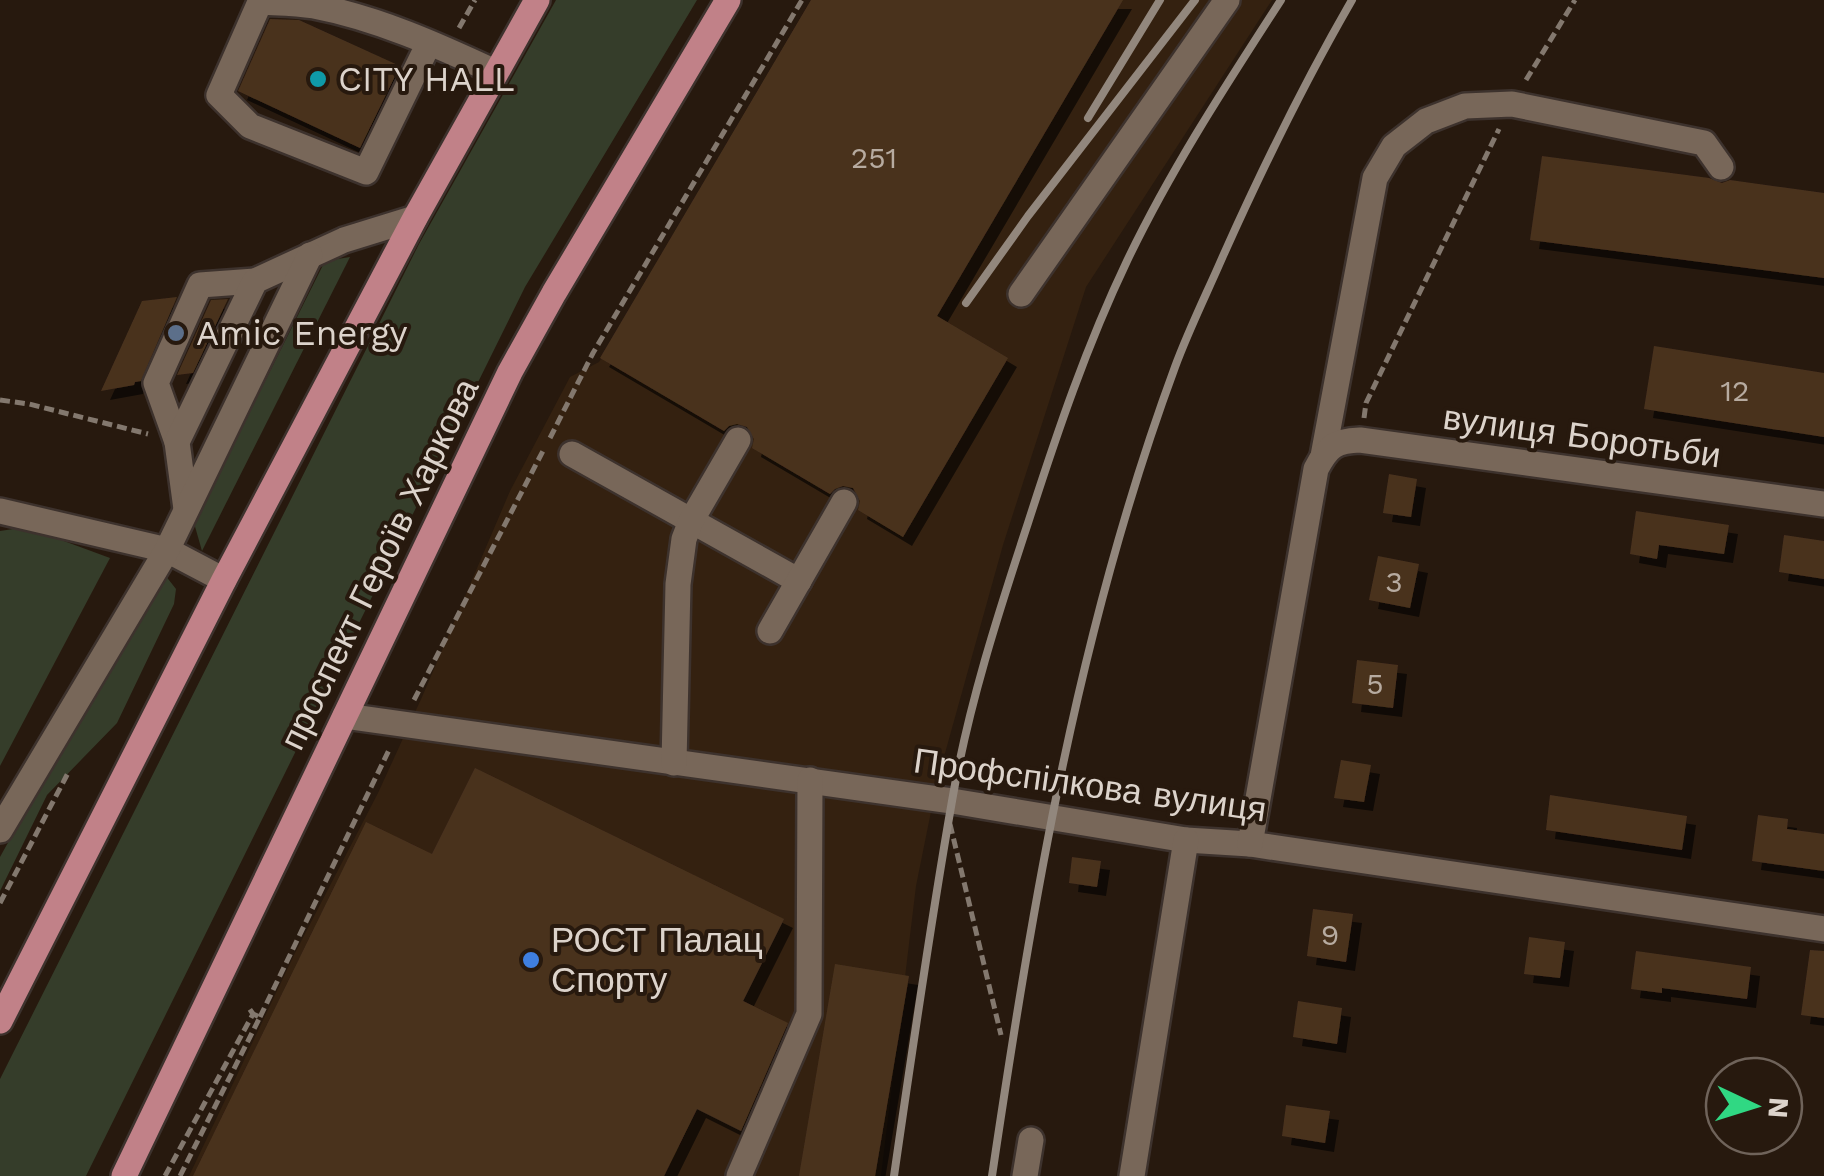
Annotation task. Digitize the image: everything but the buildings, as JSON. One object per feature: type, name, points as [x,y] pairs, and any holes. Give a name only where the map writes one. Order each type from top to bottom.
[{"type":"main road","points":[[0,1021],[224,580],[415,218],[537,0]]},
{"type":"main road","name":"проспект Героїв Харкова","points":[[124,1176],[527,340],[728,0]]},
{"type":"street","points":[[1021,294],[1227,0]]},
{"type":"street","points":[[428,42],[366,172],[250,126],[220,94],[260,2],[312,6],[387,25],[428,42],[495,72]]},
{"type":"street","points":[[1250,844],[1316,469],[1327,451],[1375,178],[1394,146],[1426,122],[1466,106],[1512,104],[1704,143],[1721,168]]},
{"type":"street","points":[[186,509],[177,442],[156,383],[200,285],[255,281],[344,240],[415,218]]},
{"type":"street","points":[[0,830],[167,550],[310,255]]},
{"type":"street","points":[[177,442],[255,281]]},
{"type":"street","points":[[674,762],[678,584],[684,539],[738,440]]},
{"type":"street","name":"вулиця Боротьби","points":[[1327,451],[1344,440],[1360,440],[1824,504]]},
{"type":"street","points":[[572,454],[798,581]]},
{"type":"street","points":[[770,632],[844,502]]},
{"type":"street","points":[[0,511],[167,550],[224,580]]},
{"type":"street","name":"Профспілкова вулиця","points":[[345,716],[810,780],[1186,840],[1250,844],[1824,930]]},
{"type":"street","points":[[740,1176],[809,1014],[810,780]]},
{"type":"street","points":[[1132,1176],[1186,840]]},
{"type":"street","points":[[1026,1176],[1031,1140]]},
{"type":"path","points":[[180,1176],[402,724],[594,353],[802,0]]},
{"type":"path","points":[[1360,440],[1366,403],[1512,104],[1575,0]]},
{"type":"path","points":[[0,400],[177,442]]},
{"type":"path","points":[[949,822],[1001,1035]]},
{"type":"path","points":[[165,1176],[251,1011],[260,1018]]},
{"type":"shaded area","points":[[811,0],[1272,0],[1086,287],[1003,545],[937,782],[916,886],[881,1176],[189,1176],[295,953],[378,793],[510,491],[570,377],[599,362]]},
{"type":"green space","points":[[556,0],[697,0],[525,287],[86,1176],[0,1176],[0,1079],[419,244]]},
{"type":"green space","points":[[350,257],[202,551],[194,523],[325,261]]},
{"type":"green space","points":[[26,527],[110,558],[0,766],[0,531]]},
{"type":"green space","points":[[165,575],[176,589],[174,604],[117,723],[47,795],[0,891],[0,857]]},
{"type":"railway","points":[[1088,118],[1160,0]]},
{"type":"railway","points":[[966,303],[1195,0]]},
{"type":"railway","points":[[894,1176],[966,731],[1039,489],[1085,358],[1127,261],[1181,160],[1281,0]]},
{"type":"railway","points":[[992,1176],[1024,970],[1062,767],[1111,565],[1141,466],[1180,353],[1223,256],[1284,126],[1352,0]]},
{"type":"place","name":"CITY HALL","points":[[318,79]]},
{"type":"place","name":"Amic Energy","points":[[176,333]]},
{"type":"place","name":"РОСТ Палац Спорту","points":[[531,960]]}]
